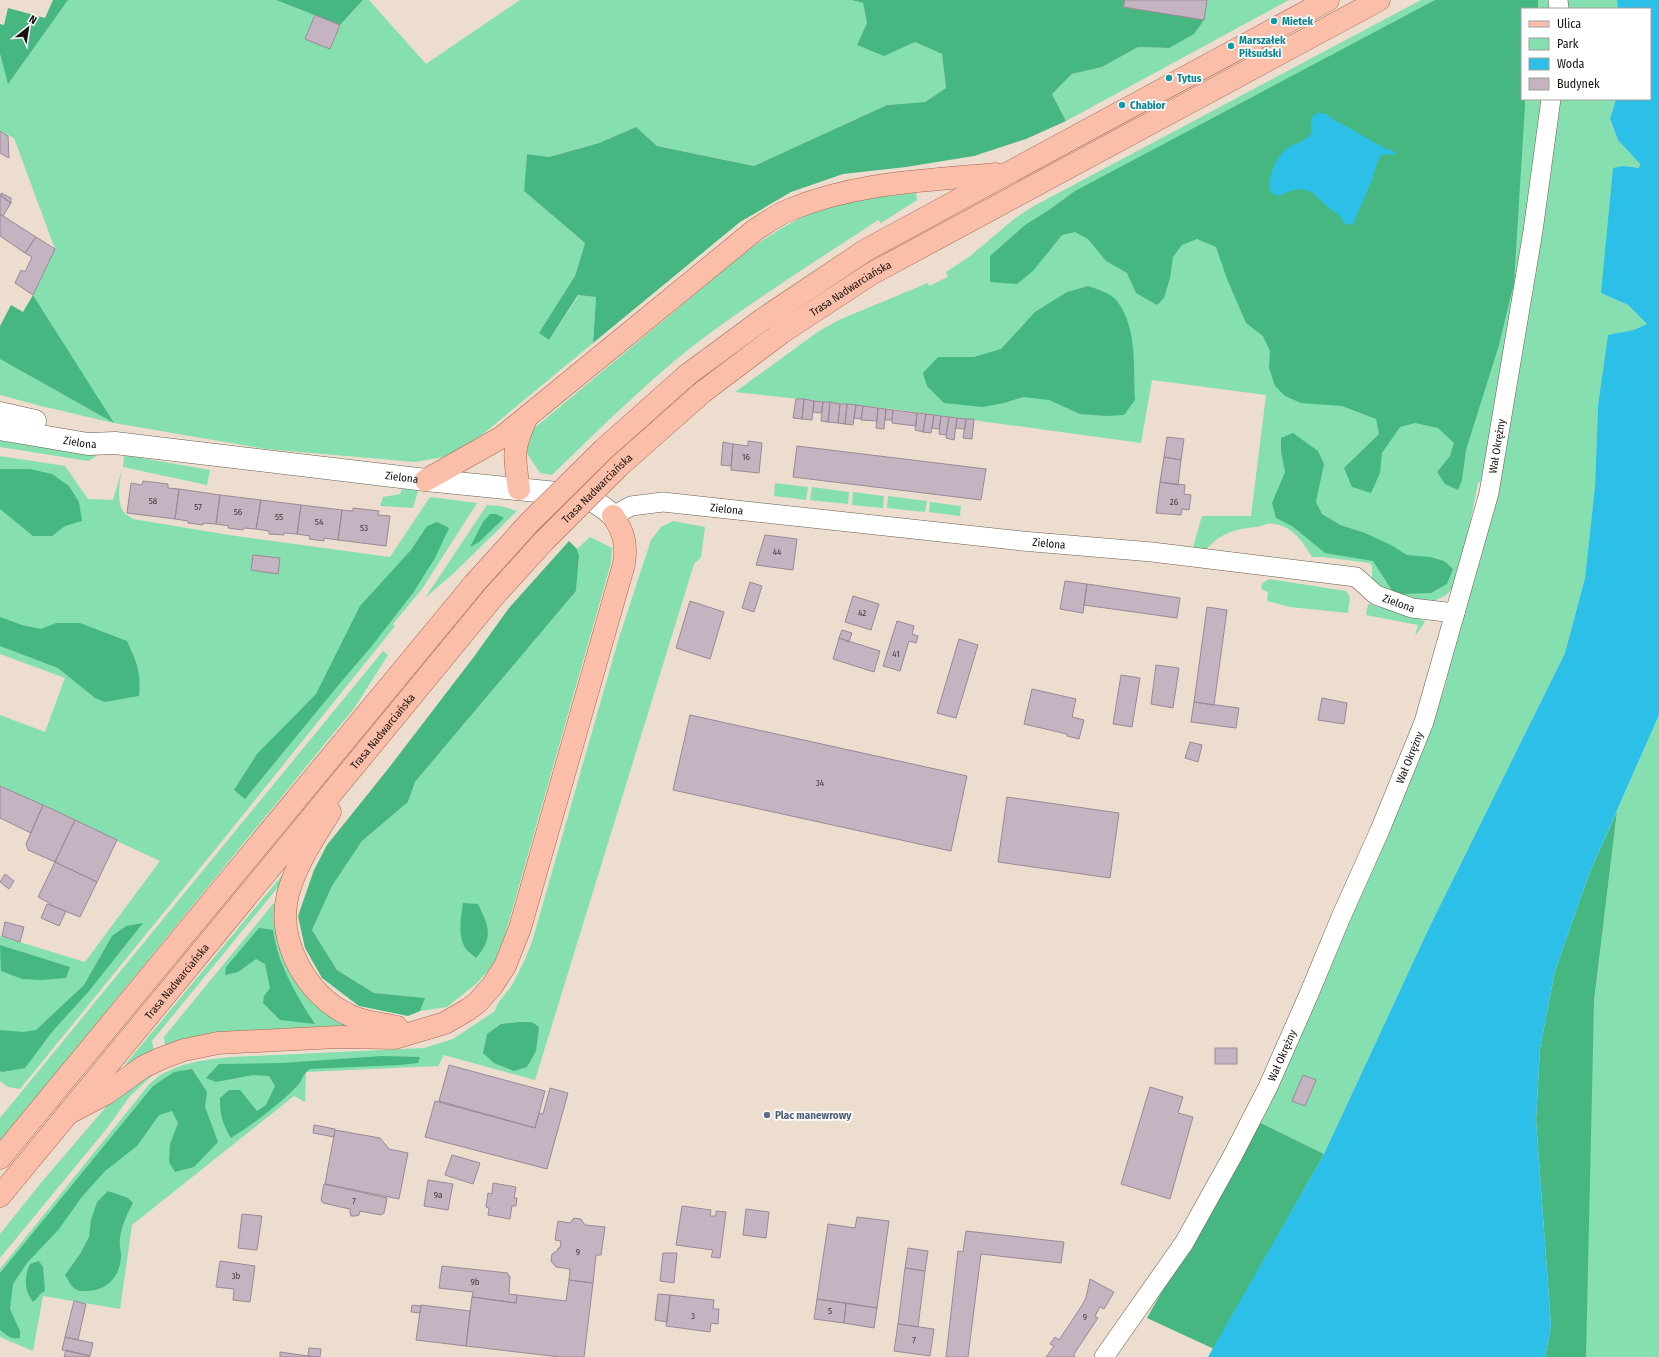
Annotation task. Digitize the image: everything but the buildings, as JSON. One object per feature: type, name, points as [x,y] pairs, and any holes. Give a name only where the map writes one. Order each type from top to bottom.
[{"type":"main road","name":"Trasa Nadwarciańska","points":[[0,1158],[474,584],[529,523],[604,449],[687,375],[763,319],[866,250],[1005,173],[1328,0]]},
{"type":"main road","name":"Trasa Nadwarciańska","points":[[0,1196],[494,596],[544,541],[618,468],[704,391],[781,333],[871,274],[1379,0]]},
{"type":"main road","points":[[426,480],[450,465],[489,446],[526,419],[754,230],[788,210],[832,194],[862,188],[1005,173]]},
{"type":"main road","points":[[519,490],[514,451],[516,441],[526,419]]},
{"type":"main road","points":[[67,1114],[107,1093],[143,1067],[184,1050],[218,1043],[338,1037],[395,1038],[414,1031],[445,1023],[478,1002],[498,978],[516,941],[624,564],[626,552],[623,535],[620,526],[612,516]]},
{"type":"main road","points":[[369,748],[298,866],[288,895],[286,918],[288,933],[291,949],[303,973],[322,997],[333,1006],[347,1014],[372,1024],[414,1031]]},
{"type":"street","name":"Wał Okrężny","points":[[1104,1357],[1184,1243],[1233,1155],[1268,1086],[1380,830],[1424,722],[1489,493],[1534,231],[1552,100]]},
{"type":"street","points":[[0,413],[86,431],[101,435],[115,442]]},
{"type":"street","name":"Zielona","points":[[0,429],[88,444],[115,442],[426,480],[577,495],[591,500],[603,507],[612,516],[631,506],[663,502],[1022,541],[1152,552],[1356,577],[1376,595],[1412,608],[1455,613]]},
{"type":"green space","points":[[53,0],[68,0],[8,84],[0,54],[0,24],[4,25],[8,8],[45,18]]},
{"type":"green space","points":[[68,0],[276,0],[315,15],[305,39],[330,49],[340,25],[363,0],[369,0],[426,64],[520,0],[851,0],[863,3],[867,23],[857,45],[884,55],[915,42],[942,54],[946,88],[925,102],[887,105],[754,166],[657,146],[636,127],[599,143],[549,157],[527,154],[524,191],[585,243],[575,276],[540,333],[549,340],[579,295],[596,297],[593,343],[483,434],[449,456],[415,462],[266,449],[114,423],[0,395],[0,359],[113,422],[33,295],[55,249],[14,138],[0,131],[0,54],[8,83]]},
{"type":"green space","points":[[276,0],[363,0],[340,25]]},
{"type":"green space","points":[[851,0],[1125,0],[1124,7],[1204,20],[1194,34],[1169,48],[1138,47],[1102,67],[1072,74],[1052,94],[1066,121],[1026,139],[974,156],[906,167],[843,174],[791,192],[740,222],[593,343],[596,297],[578,295],[549,340],[539,333],[575,276],[585,243],[524,191],[527,154],[549,157],[599,143],[636,127],[657,146],[754,166],[887,105],[925,102],[946,88],[942,54],[915,42],[884,56],[857,45],[867,23],[863,3]]},
{"type":"green space","points":[[1125,0],[1289,0],[1066,121],[1052,94],[1072,74],[1102,67],[1138,47],[1169,48],[1204,21],[1123,7]]},
{"type":"green space","points":[[1421,0],[1617,0],[1618,8],[1521,8],[1521,100],[1616,100],[1610,120],[1618,140],[1640,164],[1639,168],[1624,166],[1601,293],[1628,305],[1647,324],[1635,330],[1608,336],[1598,405],[1595,486],[1585,578],[1565,653],[1429,928],[1324,1154],[1257,1121],[1305,1023],[1409,784],[1445,687],[1493,472],[1478,483],[1460,573],[1452,589],[1445,596],[1434,601],[1393,601],[1372,579],[1372,566],[1370,563],[1312,557],[1295,534],[1279,525],[1268,524],[1228,533],[1216,540],[1206,550],[1193,547],[1202,516],[1251,516],[1266,395],[1152,380],[1141,443],[893,409],[735,392],[819,331],[841,319],[928,283],[929,286],[948,277],[946,272],[969,257],[1014,219],[1032,207]]},
{"type":"green space","points":[[1435,0],[1538,0],[1538,8],[1521,8],[1521,100],[1525,100],[1525,105],[1514,283],[1499,345],[1466,450],[1462,480],[1458,490],[1445,484],[1437,472],[1450,456],[1454,443],[1438,428],[1415,423],[1400,427],[1382,453],[1380,473],[1371,493],[1352,487],[1344,468],[1379,434],[1376,419],[1342,406],[1301,403],[1285,396],[1275,386],[1269,368],[1270,351],[1263,336],[1246,323],[1227,279],[1216,247],[1197,239],[1182,245],[1173,257],[1170,278],[1164,298],[1157,305],[1136,293],[1127,273],[1106,261],[1088,239],[1075,232],[1062,235],[1033,271],[1017,284],[990,282],[990,256],[1025,225],[1075,191]]},
{"type":"green space","points":[[916,193],[917,200],[881,223],[878,220],[762,296],[701,340],[656,376],[552,475],[540,473],[524,449],[532,430],[747,251],[789,224],[822,209],[854,201]]},
{"type":"green space","points":[[1088,286],[1104,292],[1114,298],[1124,312],[1128,324],[1133,349],[1135,400],[1124,415],[1106,416],[1080,414],[1049,400],[1023,397],[1004,403],[983,407],[944,403],[927,386],[923,373],[938,357],[974,357],[1001,349],[1035,312],[1067,292]]},
{"type":"green space","points":[[33,295],[114,423],[0,359],[0,326],[11,305],[23,312]]},
{"type":"green space","points":[[1293,433],[1318,451],[1324,464],[1316,502],[1322,514],[1340,525],[1365,533],[1391,545],[1407,555],[1430,557],[1444,561],[1453,569],[1447,584],[1431,593],[1401,594],[1393,592],[1373,561],[1325,553],[1292,526],[1276,518],[1272,503],[1285,472],[1281,451],[1281,438]]},
{"type":"green space","points":[[0,435],[97,451],[96,456],[89,461],[0,447]]},
{"type":"green space","points":[[124,455],[210,470],[207,485],[123,467]]},
{"type":"green space","points":[[0,456],[65,466],[88,499],[113,500],[122,470],[119,490],[121,507],[126,514],[133,519],[229,535],[390,557],[430,497],[477,503],[422,589],[393,624],[395,626],[20,1089],[8,1087],[0,1081],[0,936],[85,962],[160,861],[0,787],[0,715],[45,732],[65,678],[0,654]]},
{"type":"green space","points":[[0,469],[30,469],[52,474],[69,486],[79,502],[82,521],[65,526],[52,536],[33,536],[0,509]]},
{"type":"green space","points":[[775,483],[808,487],[806,500],[774,496]]},
{"type":"green space","points":[[812,487],[849,492],[848,504],[810,500]]},
{"type":"green space","points":[[402,489],[418,491],[413,508],[380,506],[383,497],[400,494]]},
{"type":"green space","points":[[853,492],[884,496],[883,508],[852,505]]},
{"type":"green space","points":[[888,496],[927,501],[925,512],[887,508]]},
{"type":"green space","points":[[930,502],[961,506],[960,516],[929,512]]},
{"type":"green space","points":[[487,505],[501,506],[517,511],[455,572],[425,598]]},
{"type":"green space","points":[[490,514],[496,514],[504,518],[479,542],[470,547],[483,522]]},
{"type":"green space","points":[[673,521],[705,527],[701,557],[694,564],[535,1080],[444,1055],[438,1066],[306,1072],[305,1102],[294,1096],[132,1225],[120,1309],[43,1296],[33,1351],[0,1337],[0,1269],[146,1088],[151,1082],[162,1074],[190,1063],[231,1057],[424,1048],[453,1039],[495,1011],[502,997],[515,980],[532,942],[618,641],[651,540],[661,527]]},
{"type":"green space","points":[[437,522],[449,528],[435,558],[413,593],[371,647],[245,799],[234,790],[257,754],[316,694],[360,606],[411,550],[427,526]]},
{"type":"green space","points":[[590,537],[612,548],[611,563],[505,935],[493,965],[477,983],[447,1007],[420,1011],[424,998],[374,993],[337,970],[312,930],[332,886],[362,841],[408,802],[415,782],[576,591],[579,556],[577,549]]},
{"type":"green space","points":[[569,541],[577,549],[579,556],[576,591],[415,782],[408,802],[362,841],[332,886],[312,930],[337,970],[374,993],[425,998],[420,1011],[408,1016],[359,1006],[322,978],[305,948],[298,916],[314,870],[327,845],[388,769],[473,658],[509,608]]},
{"type":"green space","points":[[1269,579],[1346,591],[1350,597],[1348,613],[1290,607],[1267,601],[1268,592],[1261,589],[1262,584]]},
{"type":"green space","points":[[1368,604],[1418,617],[1425,622],[1415,636],[1418,625],[1366,615]]},
{"type":"green space","points":[[0,617],[22,625],[41,629],[56,623],[80,623],[127,641],[138,667],[139,696],[105,702],[95,698],[58,668],[0,646]]},
{"type":"green space","points":[[383,651],[388,655],[355,707],[0,1141],[0,1118]]},
{"type":"green space","points":[[1659,715],[1659,1357],[1556,1357],[1557,1315],[1617,811]]},
{"type":"green space","points":[[1617,811],[1594,1002],[1586,1357],[1545,1357],[1551,1326],[1536,1120],[1540,1048],[1555,971],[1589,874]]},
{"type":"green space","points":[[284,873],[279,886],[152,1041],[154,1051],[124,1066]]},
{"type":"green space","points":[[463,903],[478,904],[487,926],[488,932],[485,944],[482,951],[476,958],[466,949],[461,938],[460,926]]},
{"type":"green space","points":[[273,904],[277,904],[283,956],[293,979],[309,999],[329,1015],[351,1028],[229,1031],[211,1033],[165,1046],[164,1037]]},
{"type":"green space","points":[[143,923],[89,991],[52,1032],[25,1068],[2,1072],[0,1071],[0,1030],[23,1032],[36,1030],[84,985],[112,936],[126,926]]},
{"type":"green space","points":[[259,928],[273,930],[275,943],[283,967],[301,1002],[315,1024],[280,1020],[263,1003],[264,996],[270,988],[265,964],[256,959],[238,972],[225,975],[226,967]]},
{"type":"green space","points":[[0,945],[70,967],[66,978],[41,980],[22,979],[1,971]]},
{"type":"green space","points":[[532,1022],[539,1027],[536,1051],[527,1067],[514,1071],[494,1063],[483,1053],[487,1034],[501,1024]]},
{"type":"green space","points":[[382,1056],[420,1057],[418,1063],[400,1065],[310,1069],[299,1084],[274,1107],[231,1138],[222,1119],[220,1098],[229,1090],[240,1090],[257,1111],[266,1105],[275,1086],[269,1076],[253,1075],[216,1082],[206,1078],[219,1064],[282,1063]]},
{"type":"green space","points":[[192,1069],[207,1092],[205,1107],[218,1142],[194,1167],[175,1172],[169,1162],[170,1144],[178,1123],[172,1111],[159,1115],[137,1146],[105,1171],[81,1198],[59,1229],[27,1263],[13,1284],[10,1309],[20,1331],[20,1338],[9,1337],[0,1330],[0,1273],[153,1086],[174,1072]]},
{"type":"green space","points":[[156,1072],[130,1096],[108,1127],[0,1258],[0,1234],[40,1184],[118,1093]]},
{"type":"green space","points":[[1257,1121],[1324,1154],[1214,1349],[1147,1318]]},
{"type":"green space","points":[[108,1191],[128,1198],[133,1203],[121,1233],[120,1264],[112,1281],[107,1285],[95,1290],[79,1291],[72,1286],[65,1275],[80,1254],[89,1237],[91,1220],[97,1202]]},
{"type":"green space","points":[[39,1261],[43,1267],[45,1291],[33,1302],[28,1293],[26,1279],[30,1264]]},
{"type":"water","points":[[1617,0],[1659,0],[1659,715],[1589,874],[1555,971],[1540,1048],[1536,1120],[1551,1326],[1545,1357],[1208,1357],[1324,1154],[1429,928],[1565,653],[1585,578],[1595,486],[1598,405],[1608,335],[1634,330],[1647,324],[1628,305],[1601,293],[1613,168],[1624,166],[1639,168],[1640,164],[1618,140],[1610,119],[1616,100],[1651,100],[1651,8],[1618,8]]},
{"type":"water","points":[[1317,113],[1326,114],[1396,154],[1381,156],[1354,223],[1351,225],[1343,222],[1342,218],[1312,192],[1302,189],[1293,190],[1278,196],[1272,193],[1269,188],[1272,170],[1281,154],[1291,146],[1304,140],[1310,135],[1312,130],[1311,122],[1313,116]]},
{"type":"place","name":"Mietek","points":[[1274,21]]},
{"type":"place","name":"Marszałek Piłsudski","points":[[1231,46]]},
{"type":"place","name":"Tytus","points":[[1169,78]]},
{"type":"place","name":"Chabior","points":[[1122,105]]},
{"type":"place","name":"Plac manewrowy","points":[[767,1115]]}]
